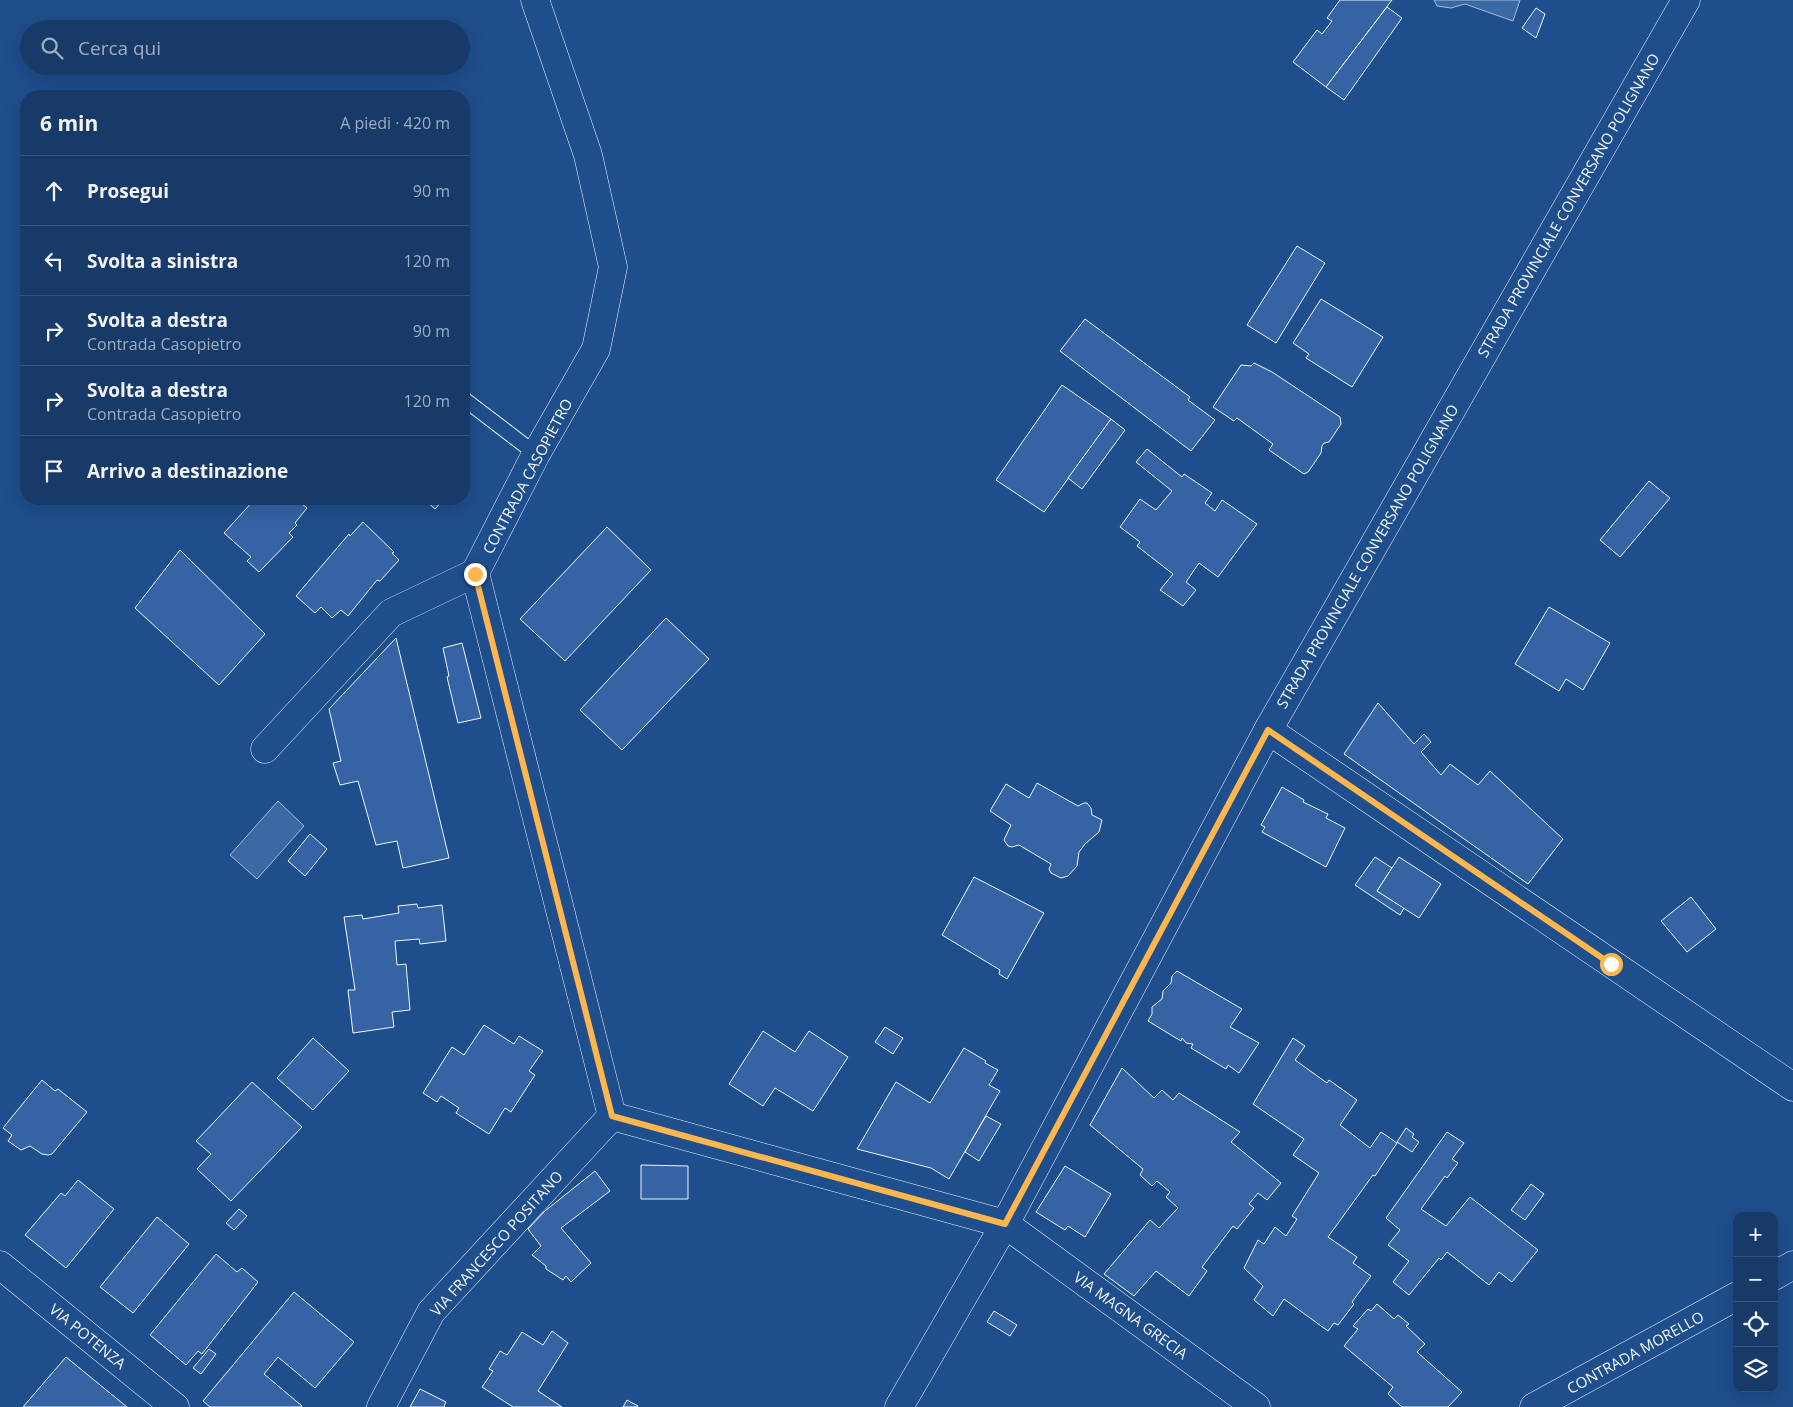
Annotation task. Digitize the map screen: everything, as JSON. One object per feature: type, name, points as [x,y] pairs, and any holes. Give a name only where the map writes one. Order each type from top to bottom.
[{"type":"street","name":"CONTRADA CASOPIETRO","points":[[475,574],[536,454],[596,349],[613,267],[588,155],[535,0]]},
{"type":"street","name":"STRADA PROVINCIALE CONVERSANO POLIGNANO","points":[[900,1407],[1005,1224],[1268,730],[1686,0]]},
{"type":"street","points":[[265,749],[391,613],[475,574],[612,1116],[1005,1224]]},
{"type":"street","points":[[1268,730],[1793,1086]]},
{"type":"street","name":"VIA FRANCESCO POSITANO","points":[[381,1407],[431,1312],[612,1116]]},
{"type":"street","name":"VIA MAGNA GRECIA","points":[[1005,1224],[1256,1407]]},
{"type":"street","name":"VIA POTENZA","points":[[0,1265],[175,1407]]},
{"type":"street","points":[[1778,1274],[1793,1265]]},
{"type":"street","name":"CONTRADA MORELLO","points":[[1534,1407],[1733,1298]]},
{"type":"lane","points":[[470,403],[536,454]]},
{"type":"water","points":[[1434,0],[1520,0],[1513,21],[1465,4],[1451,8],[1437,6]]},
{"type":"water","points":[[278,801],[304,826],[257,879],[230,855]]},
{"type":"building","points":[[1340,0],[1392,0],[1326,87],[1293,62],[1317,30],[1322,34],[1332,21],[1327,18]]},
{"type":"building","points":[[1387,7],[1402,18],[1344,100],[1326,87]]},
{"type":"building","points":[[1536,8],[1545,14],[1536,38],[1522,28]]},
{"type":"building","points":[[1297,246],[1325,263],[1276,343],[1247,325]]},
{"type":"building","points":[[1321,299],[1383,337],[1352,387],[1306,358],[1309,354],[1293,343]]},
{"type":"building","points":[[1085,319],[1190,397],[1188,400],[1215,420],[1191,451],[1060,351]]},
{"type":"building","points":[[1254,363],[1272,372],[1340,417],[1341,424],[1329,442],[1324,443],[1321,453],[1308,472],[1304,474],[1269,450],[1273,444],[1237,418],[1234,421],[1213,407],[1241,365],[1251,366]]},
{"type":"building","points":[[1062,385],[1111,419],[1044,512],[996,480]]},
{"type":"building","points":[[1111,419],[1125,430],[1082,489],[1068,478]]},
{"type":"building","points":[[1147,449],[1182,477],[1184,474],[1212,493],[1205,503],[1215,511],[1222,500],[1257,524],[1218,577],[1199,563],[1186,582],[1196,590],[1183,606],[1160,590],[1173,574],[1137,546],[1140,542],[1120,527],[1140,499],[1156,510],[1172,491],[1136,462]]},
{"type":"building","points":[[1649,481],[1670,498],[1620,557],[1600,540]]},
{"type":"building","points":[[250,505],[303,505],[307,508],[295,523],[297,525],[289,533],[293,537],[259,572],[247,561],[251,557],[224,533]]},
{"type":"building","points":[[431,505],[439,505],[435,509]]},
{"type":"building","points":[[363,522],[394,552],[392,553],[399,560],[380,581],[377,580],[348,616],[341,610],[332,618],[321,607],[315,613],[296,596],[349,534],[350,536]]},
{"type":"building","points":[[607,527],[651,570],[565,661],[520,619]]},
{"type":"building","points":[[180,550],[265,634],[219,685],[135,608]]},
{"type":"building","points":[[1549,607],[1610,643],[1583,690],[1566,679],[1559,691],[1515,664]]},
{"type":"building","points":[[666,618],[709,659],[622,750],[580,710]]},
{"type":"building","points":[[396,638],[449,858],[403,868],[397,841],[376,845],[358,781],[340,785],[333,763],[341,761],[329,709]]},
{"type":"building","points":[[462,643],[481,718],[458,723],[447,677],[449,676],[443,648]]},
{"type":"building","points":[[1378,703],[1414,744],[1424,734],[1431,742],[1421,752],[1441,775],[1450,764],[1478,785],[1490,771],[1563,839],[1528,884],[1344,754]]},
{"type":"building","points":[[1037,783],[1078,806],[1087,803],[1091,808],[1092,815],[1102,820],[1099,832],[1079,852],[1077,866],[1068,876],[1061,878],[1051,873],[1049,869],[1051,864],[1019,845],[1008,846],[1004,840],[1011,825],[990,811],[1006,784],[1029,798]]},
{"type":"building","points":[[1282,787],[1304,800],[1303,802],[1328,814],[1326,818],[1345,828],[1326,867],[1262,832],[1265,827],[1261,825]]},
{"type":"building","points":[[310,834],[327,849],[305,876],[288,861]]},
{"type":"building","points":[[1375,857],[1392,868],[1377,891],[1404,908],[1400,915],[1355,885]]},
{"type":"building","points":[[1399,857],[1441,884],[1419,918],[1377,891]]},
{"type":"building","points":[[974,877],[1044,913],[1007,979],[999,974],[1000,970],[942,935]]},
{"type":"building","points":[[1691,897],[1716,929],[1687,952],[1661,921]]},
{"type":"building","points":[[417,904],[418,908],[442,905],[446,941],[420,944],[419,939],[395,941],[397,965],[406,964],[410,1010],[392,1012],[394,1027],[353,1033],[348,990],[355,990],[344,917],[362,915],[363,919],[399,913],[398,906]]},
{"type":"building","points":[[1177,971],[1242,1009],[1230,1027],[1259,1043],[1239,1073],[1228,1065],[1226,1069],[1191,1048],[1193,1044],[1186,1043],[1182,1038],[1181,1041],[1148,1021],[1152,1014],[1152,1007],[1162,999],[1163,991],[1171,983],[1172,976]]},
{"type":"building","points":[[484,1025],[514,1044],[519,1036],[543,1051],[529,1071],[535,1075],[511,1112],[505,1108],[489,1134],[456,1113],[459,1108],[441,1096],[437,1102],[423,1093],[452,1047],[464,1055]]},
{"type":"building","points":[[885,1027],[903,1038],[893,1054],[875,1042]]},
{"type":"building","points":[[763,1031],[795,1052],[809,1031],[848,1057],[813,1111],[775,1088],[763,1106],[729,1084]]},
{"type":"building","points":[[313,1038],[349,1071],[313,1110],[277,1078]]},
{"type":"building","points":[[1293,1038],[1305,1046],[1295,1060],[1327,1083],[1329,1080],[1357,1100],[1340,1125],[1370,1148],[1381,1132],[1397,1143],[1375,1176],[1373,1175],[1328,1237],[1357,1257],[1353,1263],[1371,1276],[1352,1302],[1354,1304],[1338,1325],[1334,1323],[1328,1331],[1284,1299],[1273,1316],[1254,1300],[1263,1286],[1244,1268],[1258,1240],[1264,1244],[1275,1227],[1286,1236],[1297,1219],[1292,1216],[1319,1173],[1293,1155],[1304,1139],[1253,1104]]},
{"type":"building","points":[[964,1048],[998,1070],[989,1085],[1000,1091],[949,1179],[931,1168],[857,1149],[896,1082],[930,1103]]},
{"type":"building","points":[[1122,1068],[1154,1098],[1162,1090],[1173,1100],[1179,1093],[1240,1132],[1231,1142],[1281,1183],[1267,1200],[1258,1193],[1249,1204],[1254,1208],[1237,1229],[1233,1226],[1202,1267],[1207,1271],[1189,1296],[1156,1271],[1134,1296],[1104,1274],[1150,1220],[1159,1228],[1178,1208],[1166,1197],[1170,1192],[1157,1181],[1152,1186],[1140,1175],[1143,1169],[1090,1125]]},
{"type":"building","points":[[42,1080],[55,1091],[58,1089],[87,1112],[52,1154],[48,1155],[42,1154],[30,1146],[21,1150],[8,1141],[12,1135],[3,1128]]},
{"type":"building","points":[[252,1082],[302,1127],[231,1201],[197,1169],[211,1154],[196,1141]]},
{"type":"building","points":[[986,1116],[1001,1124],[979,1161],[965,1152]]},
{"type":"building","points":[[1406,1128],[1414,1134],[1412,1137],[1419,1142],[1412,1152],[1397,1142]]},
{"type":"building","points":[[1447,1132],[1464,1143],[1452,1159],[1458,1163],[1447,1178],[1445,1176],[1421,1209],[1446,1226],[1470,1197],[1538,1250],[1512,1282],[1499,1272],[1489,1285],[1447,1252],[1441,1260],[1439,1258],[1409,1295],[1393,1282],[1409,1261],[1388,1245],[1400,1230],[1386,1218]]},
{"type":"building","points":[[641,1165],[688,1166],[688,1199],[641,1199]]},
{"type":"building","points":[[1065,1166],[1111,1194],[1085,1237],[1068,1226],[1065,1230],[1036,1212]]},
{"type":"building","points":[[595,1171],[610,1191],[561,1228],[591,1263],[571,1282],[566,1276],[563,1280],[546,1269],[546,1266],[532,1255],[541,1246],[528,1229],[545,1211]]},
{"type":"building","points":[[78,1180],[114,1209],[66,1268],[25,1235],[61,1193],[65,1196]]},
{"type":"building","points":[[1531,1184],[1544,1194],[1525,1220],[1511,1210]]},
{"type":"building","points":[[239,1209],[247,1216],[234,1230],[226,1223]]},
{"type":"building","points":[[157,1217],[189,1244],[133,1313],[100,1287]]},
{"type":"building","points":[[216,1254],[237,1272],[242,1268],[258,1282],[202,1354],[198,1351],[186,1365],[150,1335]]},
{"type":"building","points":[[294,1292],[354,1342],[315,1388],[278,1357],[264,1374],[301,1407],[210,1407],[203,1401]]},
{"type":"building","points":[[1377,1304],[1394,1319],[1398,1315],[1409,1324],[1406,1326],[1425,1344],[1417,1352],[1462,1392],[1448,1407],[1402,1407],[1388,1394],[1393,1387],[1344,1346],[1358,1329],[1353,1326],[1368,1309],[1371,1311]]},
{"type":"building","points":[[994,1311],[1017,1325],[1010,1336],[987,1322]]},
{"type":"building","points":[[552,1331],[568,1343],[538,1391],[562,1407],[513,1407],[482,1387],[493,1371],[489,1369],[500,1351],[507,1355],[522,1332],[543,1345]]},
{"type":"building","points":[[209,1349],[216,1354],[201,1374],[193,1368]]},
{"type":"building","points":[[66,1357],[127,1407],[23,1407]]},
{"type":"building","points":[[420,1389],[446,1402],[445,1407],[410,1407]]},
{"type":"building","points":[[627,1400],[638,1406],[623,1407]]},
{"type":"route","points":[[475,574],[612,1116],[1005,1224],[1268,730],[1611,964]]}]
